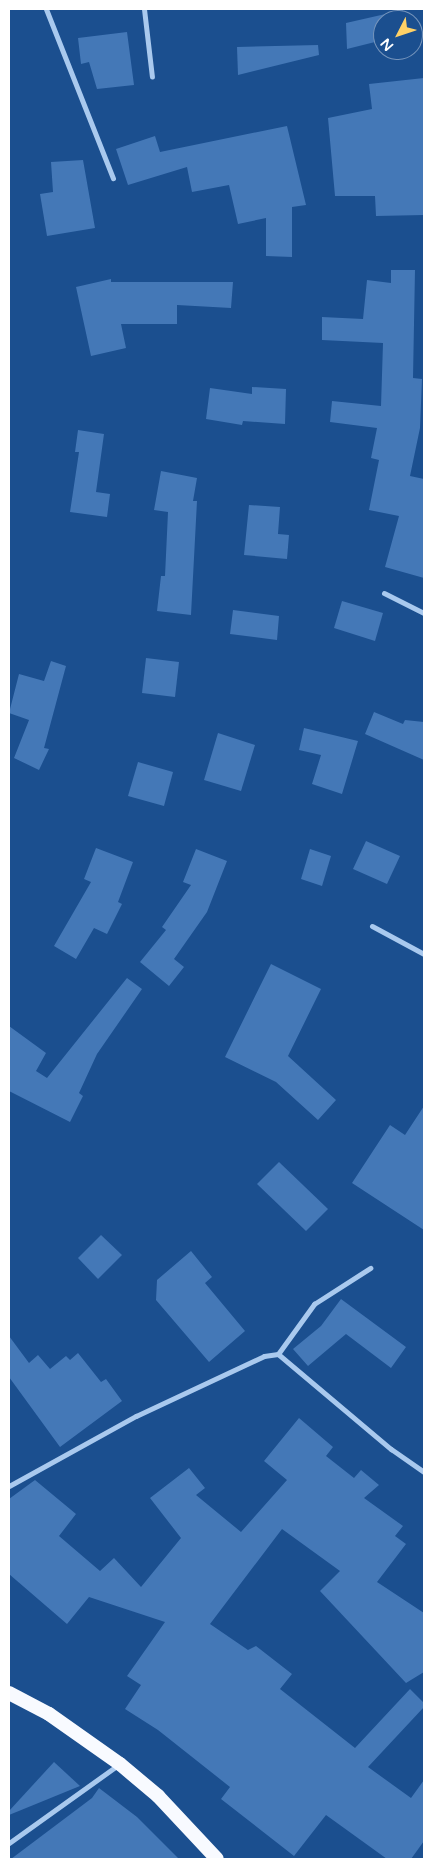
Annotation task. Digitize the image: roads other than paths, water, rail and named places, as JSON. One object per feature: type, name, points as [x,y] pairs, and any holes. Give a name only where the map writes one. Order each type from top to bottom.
[{"type":"highway","points":[[9,1693],[49,1714],[120,1764],[158,1796],[217,1859]]},
{"type":"street","points":[[46,9],[113,178]]},
{"type":"street","points":[[144,9],[152,77]]},
{"type":"street","points":[[384,593],[424,613]]},
{"type":"street","points":[[372,926],[424,954]]},
{"type":"street","points":[[9,1486],[136,1416],[264,1356],[278,1354],[314,1304],[370,1268]]},
{"type":"street","points":[[278,1354],[391,1449],[424,1472]]},
{"type":"street","points":[[9,1844],[120,1764]]}]
